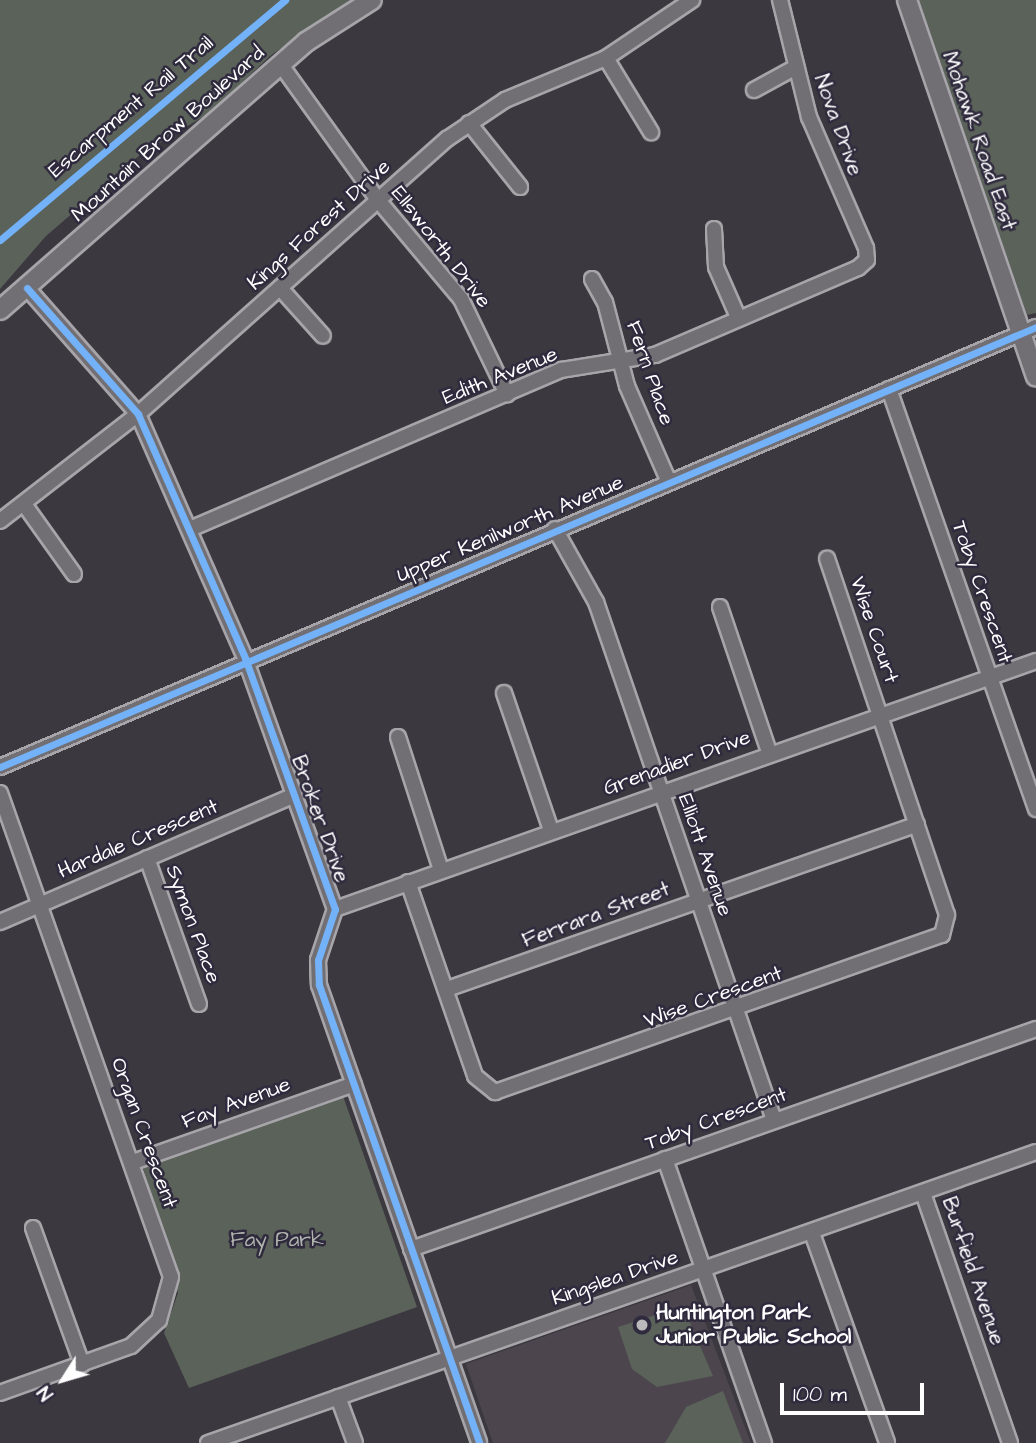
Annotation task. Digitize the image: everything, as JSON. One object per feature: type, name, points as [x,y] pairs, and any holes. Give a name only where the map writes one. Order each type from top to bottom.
[{"type":"main road","name":"Mountain Brow Boulevard","points":[[0,310],[281,65],[372,0]]},
{"type":"main road","name":"Mohawk Road East","points":[[907,0],[1028,330],[1036,377]]},
{"type":"street","name":"Kings Forest Drive","points":[[0,521],[138,414],[377,199],[469,123],[505,100],[606,58],[692,0]]},
{"type":"street","name":"Nova Drive","points":[[780,0],[796,67],[867,260]]},
{"type":"street","points":[[606,58],[651,132]]},
{"type":"street","name":"Ellsworth Drive","points":[[281,65],[377,199],[461,299],[507,394]]},
{"type":"street","points":[[754,90],[796,67]]},
{"type":"street","points":[[469,123],[520,187]]},
{"type":"street","points":[[713,229],[716,267],[738,317]]},
{"type":"street","name":"Edith Avenue","points":[[190,529],[561,370],[619,363],[654,355],[867,260]]},
{"type":"street","name":"Fern Place","points":[[592,279],[605,302],[619,363],[668,480]]},
{"type":"street","name":"Broker Drive","points":[[27,288],[138,414],[246,661],[335,909],[320,949],[319,985],[479,1443]]},
{"type":"street","points":[[280,288],[323,337]]},
{"type":"street","name":"Upper Kenilworth Avenue","points":[[0,767],[668,480],[1028,330]]},
{"type":"street","name":"Toby Crescent","points":[[889,389],[1036,809]]},
{"type":"street","points":[[24,504],[74,574]]},
{"type":"street","name":"Elliott Avenue","points":[[555,529],[596,602],[774,1120]]},
{"type":"street","name":"Wise Court","points":[[827,559],[880,714]]},
{"type":"street","points":[[720,607],[769,752]]},
{"type":"street","name":"Grenadier Drive","points":[[335,909],[769,752],[1036,661]]},
{"type":"street","points":[[504,693],[551,830]]},
{"type":"street","name":"Wise Crescent","points":[[408,882],[475,1076],[495,1092],[735,1012],[942,935],[947,915],[880,714]]},
{"type":"street","points":[[398,737],[441,870]]},
{"type":"street","name":"Organ Crescent","points":[[0,793],[169,1259],[168,1303],[152,1331],[131,1346],[0,1393]]},
{"type":"street","name":"Hardale Crescent","points":[[0,922],[293,796]]},
{"type":"street","name":"Ferrara Street","points":[[447,989],[918,824]]},
{"type":"street","name":"Symon Place","points":[[147,858],[200,1004]]},
{"type":"street","name":"Toby Crescent","points":[[411,1249],[1036,1030]]},
{"type":"street","name":"Fay Avenue","points":[[133,1162],[354,1084]]},
{"type":"street","name":"Kingslea Drive","points":[[208,1443],[231,1439],[338,1397],[449,1358],[923,1193],[1034,1158]]},
{"type":"street","points":[[665,1159],[764,1443]]},
{"type":"street","name":"Burfield Avenue","points":[[923,1193],[1010,1443]]},
{"type":"street","points":[[33,1228],[82,1364]]},
{"type":"street","points":[[812,1233],[887,1443]]},
{"type":"street","points":[[338,1397],[355,1443]]},
{"type":"shaded area","name":"Huntington Park Junior Public School","points":[[691,1285],[751,1443],[493,1443],[466,1364]]},
{"type":"green space","points":[[0,0],[350,0],[270,56],[211,112],[141,154],[46,236],[0,289]]},
{"type":"green space","points":[[919,0],[1036,0],[1036,313],[1027,315]]},
{"type":"green space","name":"Fay Park","points":[[343,1096],[417,1307],[189,1388],[164,1333],[178,1293],[143,1167]]},
{"type":"green space","points":[[683,1306],[713,1376],[657,1387],[632,1369],[618,1327]]},
{"type":"green space","points":[[723,1391],[743,1443],[665,1443],[686,1407]]},
{"type":"cycle path","name":"Escarpment Rail Trail","points":[[0,240],[285,0]]},
{"type":"cycle path","points":[[27,288],[138,414],[245,658],[335,909],[318,960],[319,985],[479,1443]]},
{"type":"cycle path","points":[[0,767],[1036,327]]},
{"type":"place","name":"Huntington Park Junior Public School","points":[[642,1325]]}]
